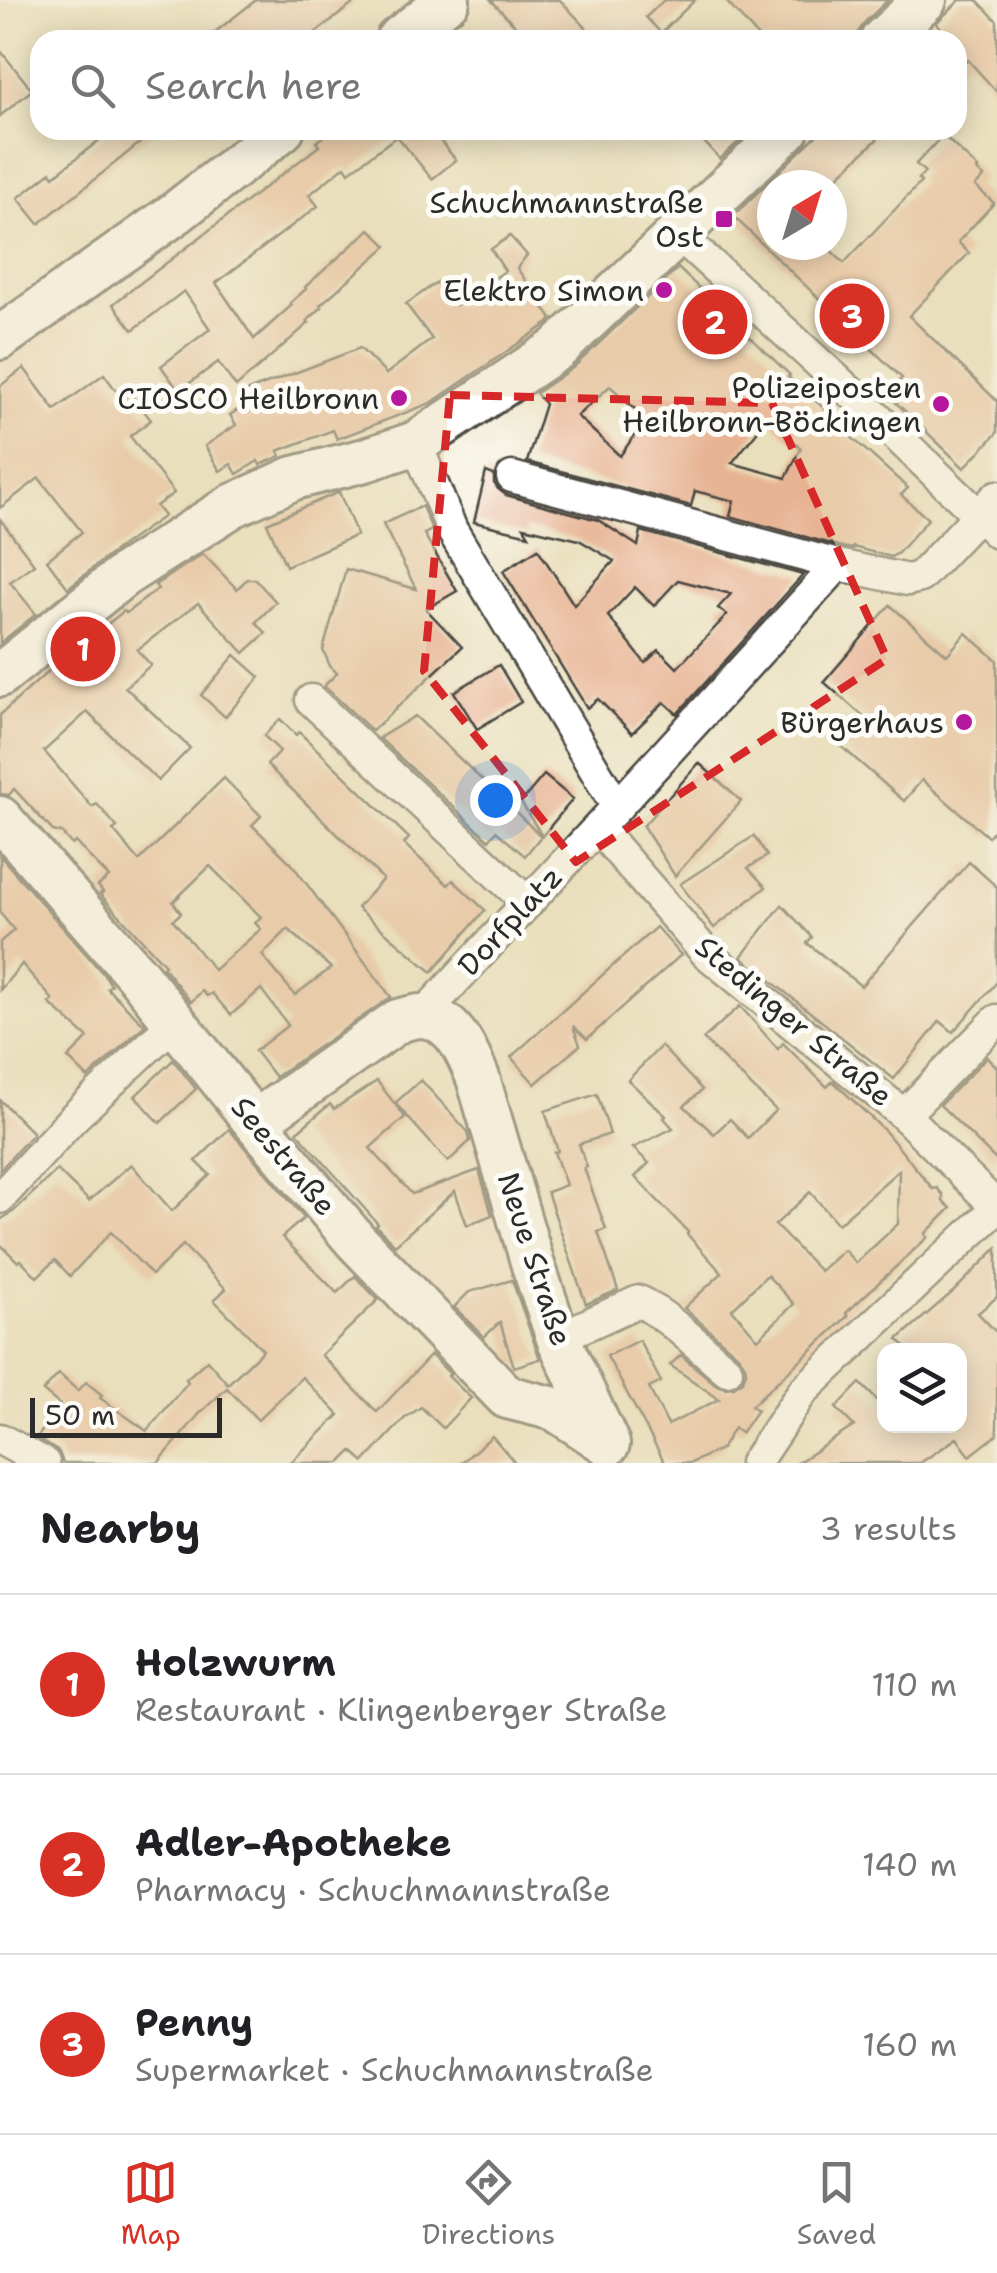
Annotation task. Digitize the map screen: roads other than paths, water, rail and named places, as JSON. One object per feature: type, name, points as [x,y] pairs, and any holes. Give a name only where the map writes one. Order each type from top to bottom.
[{"type":"street","points":[[410,30],[448,0]]},
{"type":"street","points":[[893,30],[925,0]]},
{"type":"street","points":[[0,338],[176,213],[269,140]]},
{"type":"street","points":[[0,675],[124,576],[232,506],[294,478],[416,443],[557,349],[777,140]]},
{"type":"street","points":[[512,476],[838,565],[908,580],[920,578],[991,515],[678,234]]},
{"type":"street","name":"Stedinger Straße","points":[[416,443],[452,530],[608,818],[706,953],[904,1115],[997,1207]]},
{"type":"street","name":"Dorfplatz","points":[[255,1122],[398,1021],[422,1016],[838,565]]},
{"type":"street","points":[[311,700],[528,903]]},
{"type":"street","name":"Seestraße","points":[[0,818],[356,1241],[506,1397],[555,1409],[612,1454]]},
{"type":"street","name":"Neue Straße","points":[[422,1016],[455,1034],[466,1049],[487,1105],[532,1265],[558,1338],[612,1454]]},
{"type":"street","points":[[904,1115],[997,1020]]},
{"type":"street","points":[[0,1198],[73,1118],[175,1022]]},
{"type":"street","points":[[755,1463],[802,1390],[997,1207]]},
{"type":"street","points":[[558,1338],[639,1301],[666,1316],[727,1370]]},
{"type":"street","points":[[0,1439],[44,1463]]},
{"type":"place","name":"Schuchmannstraße Ost","points":[[724,219]]},
{"type":"place","name":"Elektro Simon","points":[[664,290]]},
{"type":"place","name":"Penny","points":[[852,316]]},
{"type":"place","name":"Adler-Apotheke","points":[[715,322]]},
{"type":"place","name":"CIOSCO Heilbronn","points":[[399,398]]},
{"type":"place","name":"Polizeiposten Heilbronn-Böckingen","points":[[941,404]]},
{"type":"place","name":"Holzwurm","points":[[83,649]]},
{"type":"place","name":"Bürgerhaus","points":[[964,722]]}]
